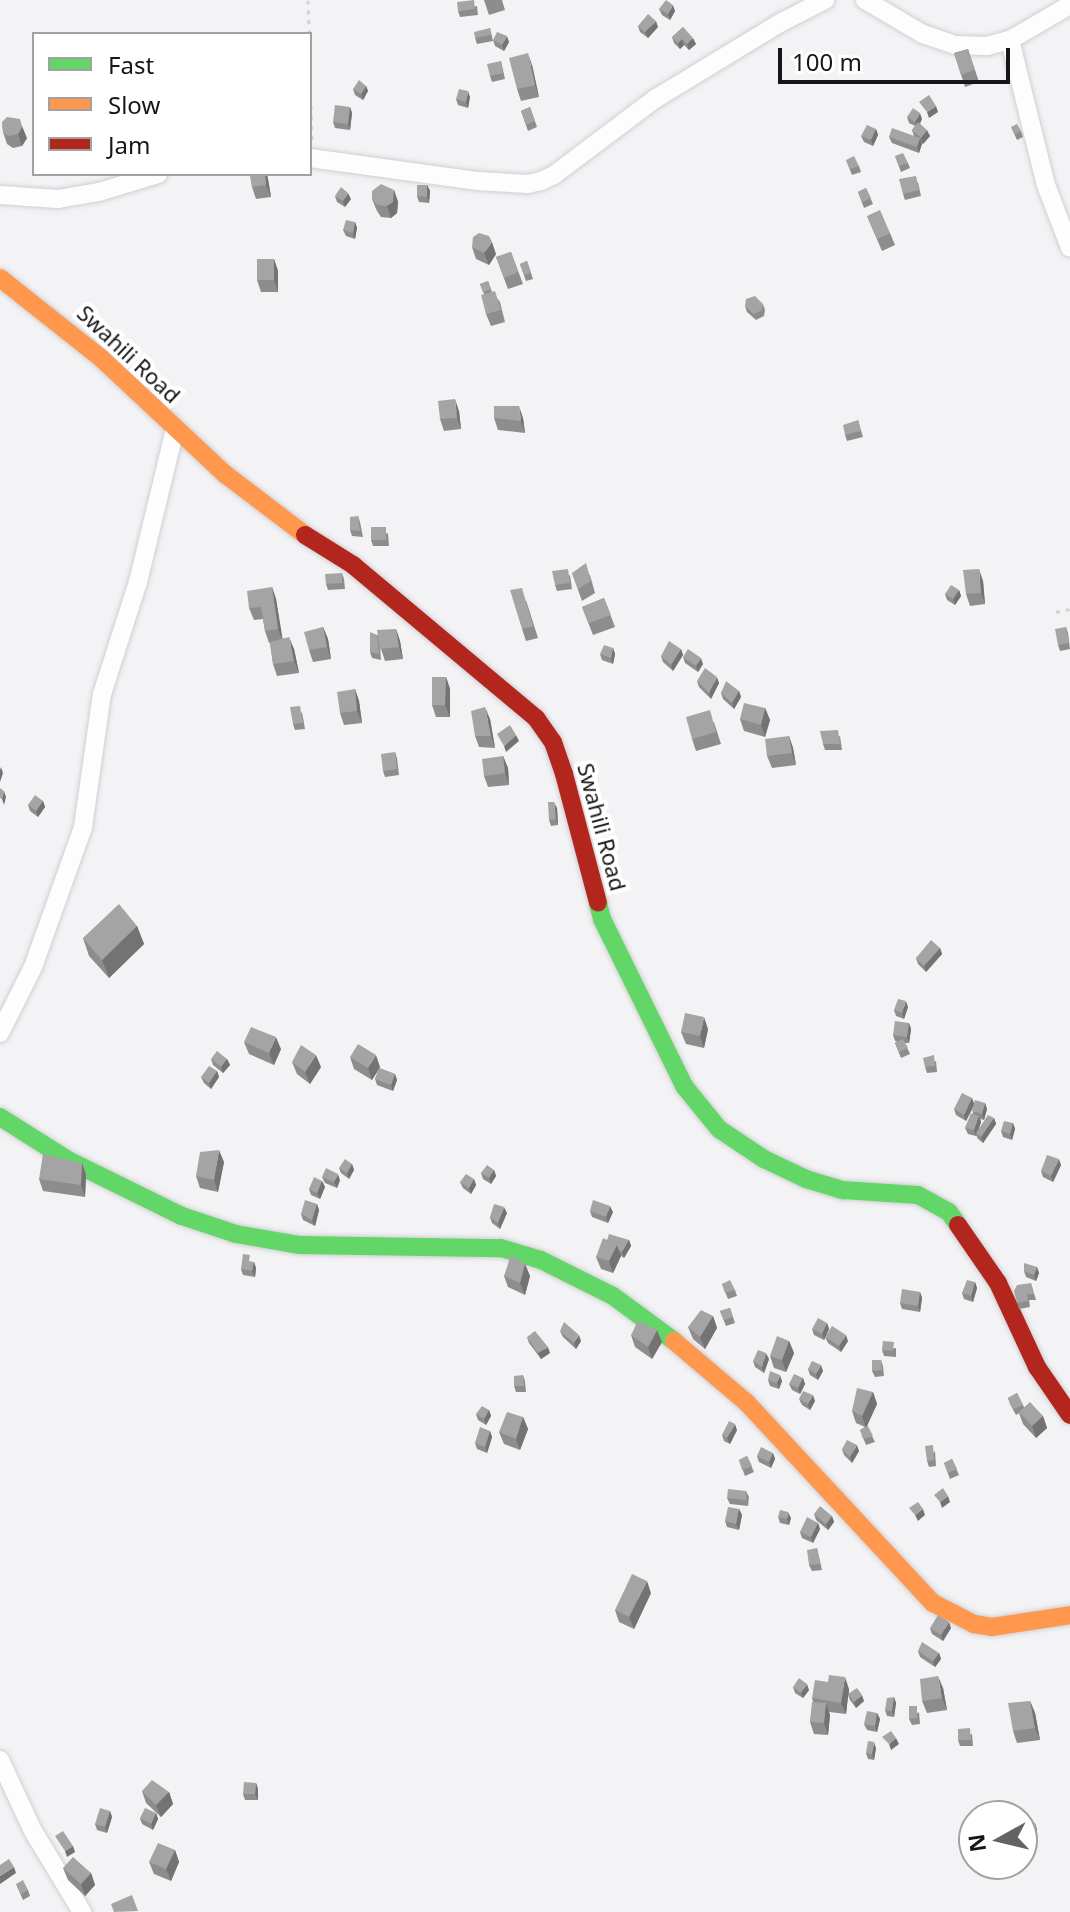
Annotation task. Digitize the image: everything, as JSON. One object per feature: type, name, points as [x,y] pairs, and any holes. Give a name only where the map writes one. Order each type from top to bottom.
[{"type":"street","points":[[312,158],[478,181],[541,181],[554,175],[655,99],[780,23],[825,0]]},
{"type":"street","points":[[865,0],[923,34],[955,45],[987,46],[1010,40],[1070,5]]},
{"type":"street","points":[[1010,40],[1046,185],[1070,248]]},
{"type":"street","points":[[0,195],[71,197],[150,176]]},
{"type":"street","name":"Swahili Road","points":[[0,278],[31,299],[101,358],[175,429],[288,524],[353,565],[536,718],[553,742],[564,774],[602,919],[684,1086],[719,1129],[764,1159],[806,1179],[843,1190],[918,1195],[949,1212],[973,1241],[998,1283],[1037,1367],[1070,1415]]},
{"type":"street","points":[[0,1033],[33,967],[83,827],[102,694],[138,582],[175,429]]},
{"type":"street","points":[[0,1117],[68,1160],[182,1216],[236,1234],[300,1245],[501,1248],[541,1260],[613,1296],[707,1366],[747,1403],[933,1603],[974,1624],[992,1627],[1070,1615]]},
{"type":"street","points":[[0,1760],[33,1831],[82,1912]]},
{"type":"path","points":[[308,0],[309,32]]},
{"type":"path","points":[[1056,612],[1070,609]]},
{"type":"building","points":[[474,0],[475,9],[458,11],[457,2]]},
{"type":"building","points":[[666,0],[673,5],[668,14],[659,9]]},
{"type":"building","points":[[648,14],[656,21],[645,32],[638,26]]},
{"type":"building","points":[[683,27],[693,38],[687,44],[682,39],[678,43],[672,37]]},
{"type":"building","points":[[490,28],[491,35],[475,38],[474,32]]},
{"type":"building","points":[[497,32],[507,36],[502,45],[493,40]]},
{"type":"building","points":[[968,49],[974,70],[961,75],[954,53]]},
{"type":"building","points":[[528,53],[535,85],[517,89],[509,58]]},
{"type":"building","points":[[501,61],[503,73],[490,76],[487,64]]},
{"type":"building","points":[[359,80],[366,86],[361,94],[353,89]]},
{"type":"building","points":[[459,89],[468,91],[466,102],[456,99]]},
{"type":"building","points":[[929,95],[936,106],[927,112],[919,102]]},
{"type":"building","points":[[335,105],[350,107],[348,124],[333,122]]},
{"type":"building","points":[[530,107],[535,121],[526,125],[521,111]]},
{"type":"building","points":[[913,108],[920,113],[915,122],[907,117]]},
{"type":"building","points":[[7,117],[20,119],[22,126],[18,134],[8,136],[3,132],[2,122]]},
{"type":"building","points":[[918,122],[927,130],[921,138],[912,130]]},
{"type":"building","points":[[1017,124],[1021,131],[1015,134],[1011,127]]},
{"type":"building","points":[[867,125],[876,129],[871,140],[861,136]]},
{"type":"building","points":[[892,128],[920,138],[917,147],[889,137]]},
{"type":"building","points":[[903,153],[908,163],[899,166],[895,156]]},
{"type":"building","points":[[854,156],[859,166],[850,169],[846,160]]},
{"type":"building","points":[[250,176],[265,176],[266,185],[252,187]]},
{"type":"building","points":[[916,176],[919,190],[903,194],[899,179]]},
{"type":"building","points":[[381,184],[394,190],[393,202],[387,206],[377,205],[372,199],[372,191]]},
{"type":"building","points":[[417,185],[427,185],[427,197],[417,196]]},
{"type":"building","points":[[341,187],[348,193],[343,201],[335,196]]},
{"type":"building","points":[[866,188],[871,198],[862,202],[858,192]]},
{"type":"building","points":[[880,210],[890,233],[877,239],[867,216]]},
{"type":"building","points":[[346,220],[355,222],[353,233],[343,230]]},
{"type":"building","points":[[479,233],[489,236],[492,242],[484,253],[472,247],[473,237]]},
{"type":"building","points":[[511,252],[518,272],[504,278],[496,257]]},
{"type":"building","points":[[257,259],[274,259],[274,280],[257,280]]},
{"type":"building","points":[[527,261],[531,273],[524,275],[520,264]]},
{"type":"building","points":[[488,281],[491,289],[483,292],[480,284]]},
{"type":"building","points":[[495,291],[501,310],[486,314],[481,295]]},
{"type":"building","points":[[755,296],[763,304],[762,310],[754,314],[745,306],[746,299]]},
{"type":"building","points":[[455,399],[457,418],[440,419],[438,401]]},
{"type":"building","points":[[494,406],[519,406],[521,421],[494,418]]},
{"type":"building","points":[[858,420],[861,431],[845,435],[843,425]]},
{"type":"building","points":[[358,516],[360,531],[350,530],[350,517]]},
{"type":"building","points":[[371,527],[386,527],[386,540],[371,540]]},
{"type":"building","points":[[586,563],[591,581],[578,589],[572,573]]},
{"type":"building","points":[[568,569],[570,583],[555,585],[552,571]]},
{"type":"building","points":[[979,569],[981,593],[966,594],[963,570]]},
{"type":"building","points":[[342,573],[342,583],[326,584],[325,574]]},
{"type":"building","points":[[951,585],[959,590],[953,599],[945,594]]},
{"type":"building","points":[[272,587],[278,629],[265,631],[261,607],[249,608],[247,591]]},
{"type":"building","points":[[522,588],[533,626],[522,629],[510,590]]},
{"type":"building","points":[[604,598],[611,615],[589,623],[582,607]]},
{"type":"building","points":[[323,627],[327,647],[309,650],[304,632]]},
{"type":"building","points":[[1066,627],[1069,643],[1058,645],[1055,629]]},
{"type":"building","points":[[396,629],[399,647],[380,649],[377,630]]},
{"type":"building","points":[[370,632],[377,635],[379,654],[370,652]]},
{"type":"building","points":[[289,637],[294,661],[273,664],[270,642]]},
{"type":"building","points":[[669,641],[681,649],[671,665],[661,656]]},
{"type":"building","points":[[604,645],[613,648],[611,658],[600,654]]},
{"type":"building","points":[[688,649],[701,658],[696,666],[683,657]]},
{"type":"building","points":[[705,668],[717,677],[709,693],[697,681]]},
{"type":"building","points":[[432,677],[446,677],[445,705],[432,705]]},
{"type":"building","points":[[726,681],[739,691],[732,703],[721,693]]},
{"type":"building","points":[[355,689],[357,711],[340,713],[337,692]]},
{"type":"building","points":[[744,703],[765,708],[761,725],[740,719]]},
{"type":"building","points":[[300,706],[303,723],[293,724],[290,707]]},
{"type":"building","points":[[485,707],[491,736],[475,736],[471,711]]},
{"type":"building","points":[[710,710],[716,732],[692,739],[686,717]]},
{"type":"building","points":[[510,725],[516,735],[504,746],[497,734]]},
{"type":"building","points":[[838,730],[840,744],[823,744],[820,731]]},
{"type":"building","points":[[789,736],[792,753],[767,756],[765,739]]},
{"type":"building","points":[[395,752],[397,769],[383,771],[381,754]]},
{"type":"building","points":[[503,756],[505,773],[484,776],[482,759]]},
{"type":"building","points":[[35,795],[43,801],[36,811],[28,805]]},
{"type":"building","points":[[548,802],[554,802],[556,819],[549,820]]},
{"type":"building","points":[[119,904],[137,926],[102,960],[83,938]]},
{"type":"building","points":[[931,940],[940,948],[924,966],[916,958]]},
{"type":"building","points":[[898,999],[906,1001],[902,1013],[894,1010]]},
{"type":"building","points":[[685,1013],[704,1017],[700,1036],[681,1032]]},
{"type":"building","points":[[895,1021],[909,1023],[907,1037],[893,1035]]},
{"type":"building","points":[[251,1027],[276,1037],[269,1053],[244,1042]]},
{"type":"building","points":[[903,1039],[908,1048],[899,1052],[895,1043]]},
{"type":"building","points":[[358,1044],[376,1055],[368,1068],[350,1057]]},
{"type":"building","points":[[301,1045],[316,1055],[305,1072],[292,1062]]},
{"type":"building","points":[[217,1051],[227,1059],[221,1067],[211,1059]]},
{"type":"building","points":[[934,1055],[935,1066],[925,1067],[923,1058]]},
{"type":"building","points":[[209,1066],[217,1071],[209,1083],[201,1077]]},
{"type":"building","points":[[379,1068],[395,1074],[391,1085],[375,1079]]},
{"type":"building","points":[[962,1093],[972,1098],[964,1115],[954,1109]]},
{"type":"building","points":[[975,1100],[985,1103],[982,1114],[972,1111]]},
{"type":"building","points":[[971,1113],[979,1116],[974,1130],[965,1128]]},
{"type":"building","points":[[988,1115],[994,1118],[981,1137],[976,1133]]},
{"type":"building","points":[[1004,1121],[1013,1123],[1010,1134],[1001,1131]]},
{"type":"building","points":[[219,1150],[214,1180],[196,1176],[200,1152]]},
{"type":"building","points":[[43,1154],[82,1163],[81,1185],[39,1179]]},
{"type":"building","points":[[1047,1155],[1059,1159],[1051,1176],[1041,1171]]},
{"type":"building","points":[[345,1159],[352,1164],[347,1173],[339,1168]]},
{"type":"building","points":[[487,1165],[494,1170],[489,1178],[481,1173]]},
{"type":"building","points":[[326,1168],[338,1174],[334,1182],[322,1177]]},
{"type":"building","points":[[466,1174],[474,1179],[469,1188],[460,1182]]},
{"type":"building","points":[[314,1177],[322,1181],[317,1193],[309,1189]]},
{"type":"building","points":[[305,1200],[317,1204],[312,1220],[301,1214]]},
{"type":"building","points":[[593,1200],[610,1206],[606,1217],[590,1211]]},
{"type":"building","points":[[494,1204],[504,1207],[498,1223],[490,1217]]},
{"type":"building","points":[[609,1234],[629,1240],[622,1252],[607,1240]]},
{"type":"building","points":[[603,1238],[617,1245],[609,1261],[596,1257]]},
{"type":"building","points":[[243,1254],[250,1255],[249,1261],[254,1262],[252,1271],[241,1269]]},
{"type":"building","points":[[511,1255],[525,1264],[520,1283],[504,1276]]},
{"type":"building","points":[[1024,1263],[1037,1267],[1034,1275],[1024,1271]]},
{"type":"building","points":[[730,1280],[735,1290],[725,1293],[722,1284]]},
{"type":"building","points":[[967,1280],[975,1282],[971,1296],[962,1293]]},
{"type":"building","points":[[1031,1283],[1034,1294],[1027,1294],[1028,1301],[1017,1303],[1014,1291],[1017,1285]]},
{"type":"building","points":[[902,1289],[920,1292],[918,1306],[900,1303]]},
{"type":"building","points":[[730,1308],[733,1317],[724,1320],[720,1311]]},
{"type":"building","points":[[701,1310],[713,1316],[700,1337],[688,1327]]},
{"type":"building","points":[[818,1318],[827,1323],[822,1334],[812,1329]]},
{"type":"building","points":[[638,1321],[657,1330],[648,1347],[631,1335]]},
{"type":"building","points":[[564,1322],[579,1335],[574,1343],[560,1331]]},
{"type":"building","points":[[832,1326],[846,1335],[839,1346],[825,1337]]},
{"type":"building","points":[[535,1331],[548,1347],[538,1353],[527,1337]]},
{"type":"building","points":[[777,1336],[789,1341],[782,1360],[770,1356]]},
{"type":"building","points":[[883,1341],[894,1342],[893,1351],[882,1350]]},
{"type":"building","points":[[758,1350],[766,1353],[762,1367],[753,1361]]},
{"type":"building","points":[[872,1360],[881,1360],[882,1370],[872,1371]]},
{"type":"building","points":[[812,1361],[821,1365],[816,1374],[808,1369]]},
{"type":"building","points":[[770,1371],[780,1375],[777,1383],[768,1380]]},
{"type":"building","points":[[794,1374],[803,1378],[798,1388],[789,1384]]},
{"type":"building","points":[[523,1375],[524,1386],[514,1386],[514,1376]]},
{"type":"building","points":[[857,1388],[873,1392],[862,1416],[852,1411]]},
{"type":"building","points":[[803,1391],[813,1395],[808,1404],[799,1399]]},
{"type":"building","points":[[1017,1393],[1023,1405],[1013,1409],[1008,1398]]},
{"type":"building","points":[[1030,1402],[1043,1416],[1032,1426],[1019,1412]]},
{"type":"building","points":[[482,1406],[489,1410],[484,1419],[476,1414]]},
{"type":"building","points":[[507,1412],[523,1417],[516,1439],[499,1432]]},
{"type":"building","points":[[729,1421],[735,1424],[727,1438],[722,1435]]},
{"type":"building","points":[[868,1426],[873,1436],[863,1439],[860,1430]]},
{"type":"building","points":[[480,1427],[490,1431],[485,1447],[475,1443]]},
{"type":"building","points":[[847,1440],[857,1445],[850,1457],[842,1449]]},
{"type":"building","points":[[933,1445],[934,1460],[927,1461],[925,1446]]},
{"type":"building","points":[[761,1447],[773,1453],[769,1462],[757,1456]]},
{"type":"building","points":[[747,1456],[752,1466],[742,1470],[739,1460]]},
{"type":"building","points":[[952,1459],[957,1469],[948,1473],[944,1463]]},
{"type":"building","points":[[943,1488],[948,1496],[940,1502],[934,1495]]},
{"type":"building","points":[[728,1489],[746,1491],[746,1500],[727,1498]]},
{"type":"building","points":[[918,1502],[923,1509],[915,1515],[909,1508]]},
{"type":"building","points":[[820,1506],[832,1516],[826,1524],[814,1514]]},
{"type":"building","points":[[728,1507],[739,1509],[736,1524],[725,1521]]},
{"type":"building","points":[[780,1510],[788,1512],[787,1519],[778,1517]]},
{"type":"building","points":[[807,1517],[818,1523],[811,1537],[800,1532]]},
{"type":"building","points":[[817,1548],[820,1564],[809,1565],[807,1550]]},
{"type":"building","points":[[632,1574],[647,1581],[629,1617],[615,1610]]},
{"type":"building","points":[[938,1615],[949,1622],[941,1635],[930,1628]]},
{"type":"building","points":[[922,1642],[939,1653],[933,1661],[918,1651]]},
{"type":"building","points":[[829,1675],[845,1677],[841,1703],[812,1698],[815,1680],[828,1682]]},
{"type":"building","points":[[938,1676],[942,1698],[922,1701],[920,1679]]},
{"type":"building","points":[[799,1678],[807,1684],[801,1693],[793,1687]]},
{"type":"building","points":[[857,1688],[862,1695],[854,1702],[848,1694]]},
{"type":"building","points":[[894,1697],[892,1711],[885,1710],[887,1698]]},
{"type":"building","points":[[1030,1701],[1035,1728],[1013,1731],[1008,1703]]},
{"type":"building","points":[[812,1702],[826,1703],[824,1723],[810,1722]]},
{"type":"building","points":[[909,1706],[917,1706],[917,1718],[909,1719]]},
{"type":"building","points":[[867,1711],[877,1713],[875,1726],[864,1724]]},
{"type":"building","points":[[970,1728],[971,1740],[958,1740],[958,1729]]},
{"type":"building","points":[[891,1731],[896,1738],[889,1744],[882,1737]]},
{"type":"building","points":[[868,1741],[874,1742],[872,1754],[866,1753]]},
{"type":"building","points":[[152,1780],[169,1792],[156,1805],[142,1791]]},
{"type":"building","points":[[244,1782],[256,1783],[255,1794],[243,1794]]},
{"type":"building","points":[[100,1808],[110,1811],[105,1827],[95,1824]]},
{"type":"building","points":[[145,1808],[156,1813],[151,1824],[140,1818]]},
{"type":"building","points":[[63,1831],[73,1846],[65,1851],[55,1836]]},
{"type":"building","points":[[158,1843],[175,1850],[166,1869],[149,1862]]},
{"type":"building","points":[[73,1857],[91,1873],[81,1884],[63,1868]]},
{"type":"building","points":[[9,1859],[14,1867],[0,1876],[0,1865]]},
{"type":"building","points":[[23,1880],[28,1890],[21,1894],[16,1884]]},
{"type":"building","points":[[132,1895],[138,1911],[114,1912],[111,1904]]},
{"type":"traffic: fast","points":[[598,903],[602,919],[684,1086],[719,1129],[764,1159],[806,1179],[843,1190],[918,1195],[949,1212],[958,1225]]},
{"type":"traffic: fast","points":[[0,1117],[68,1160],[182,1216],[236,1234],[300,1245],[501,1248],[541,1260],[613,1296],[674,1341]]},
{"type":"traffic: slow","points":[[0,278],[101,358],[225,474],[305,535]]},
{"type":"traffic: slow","points":[[674,1341],[747,1403],[933,1603],[974,1624],[992,1627],[1070,1615]]},
{"type":"traffic: jam","points":[[305,535],[353,565],[536,718],[553,742],[564,774],[598,903]]},
{"type":"traffic: jam","points":[[958,1225],[998,1283],[1037,1367],[1070,1415]]}]
